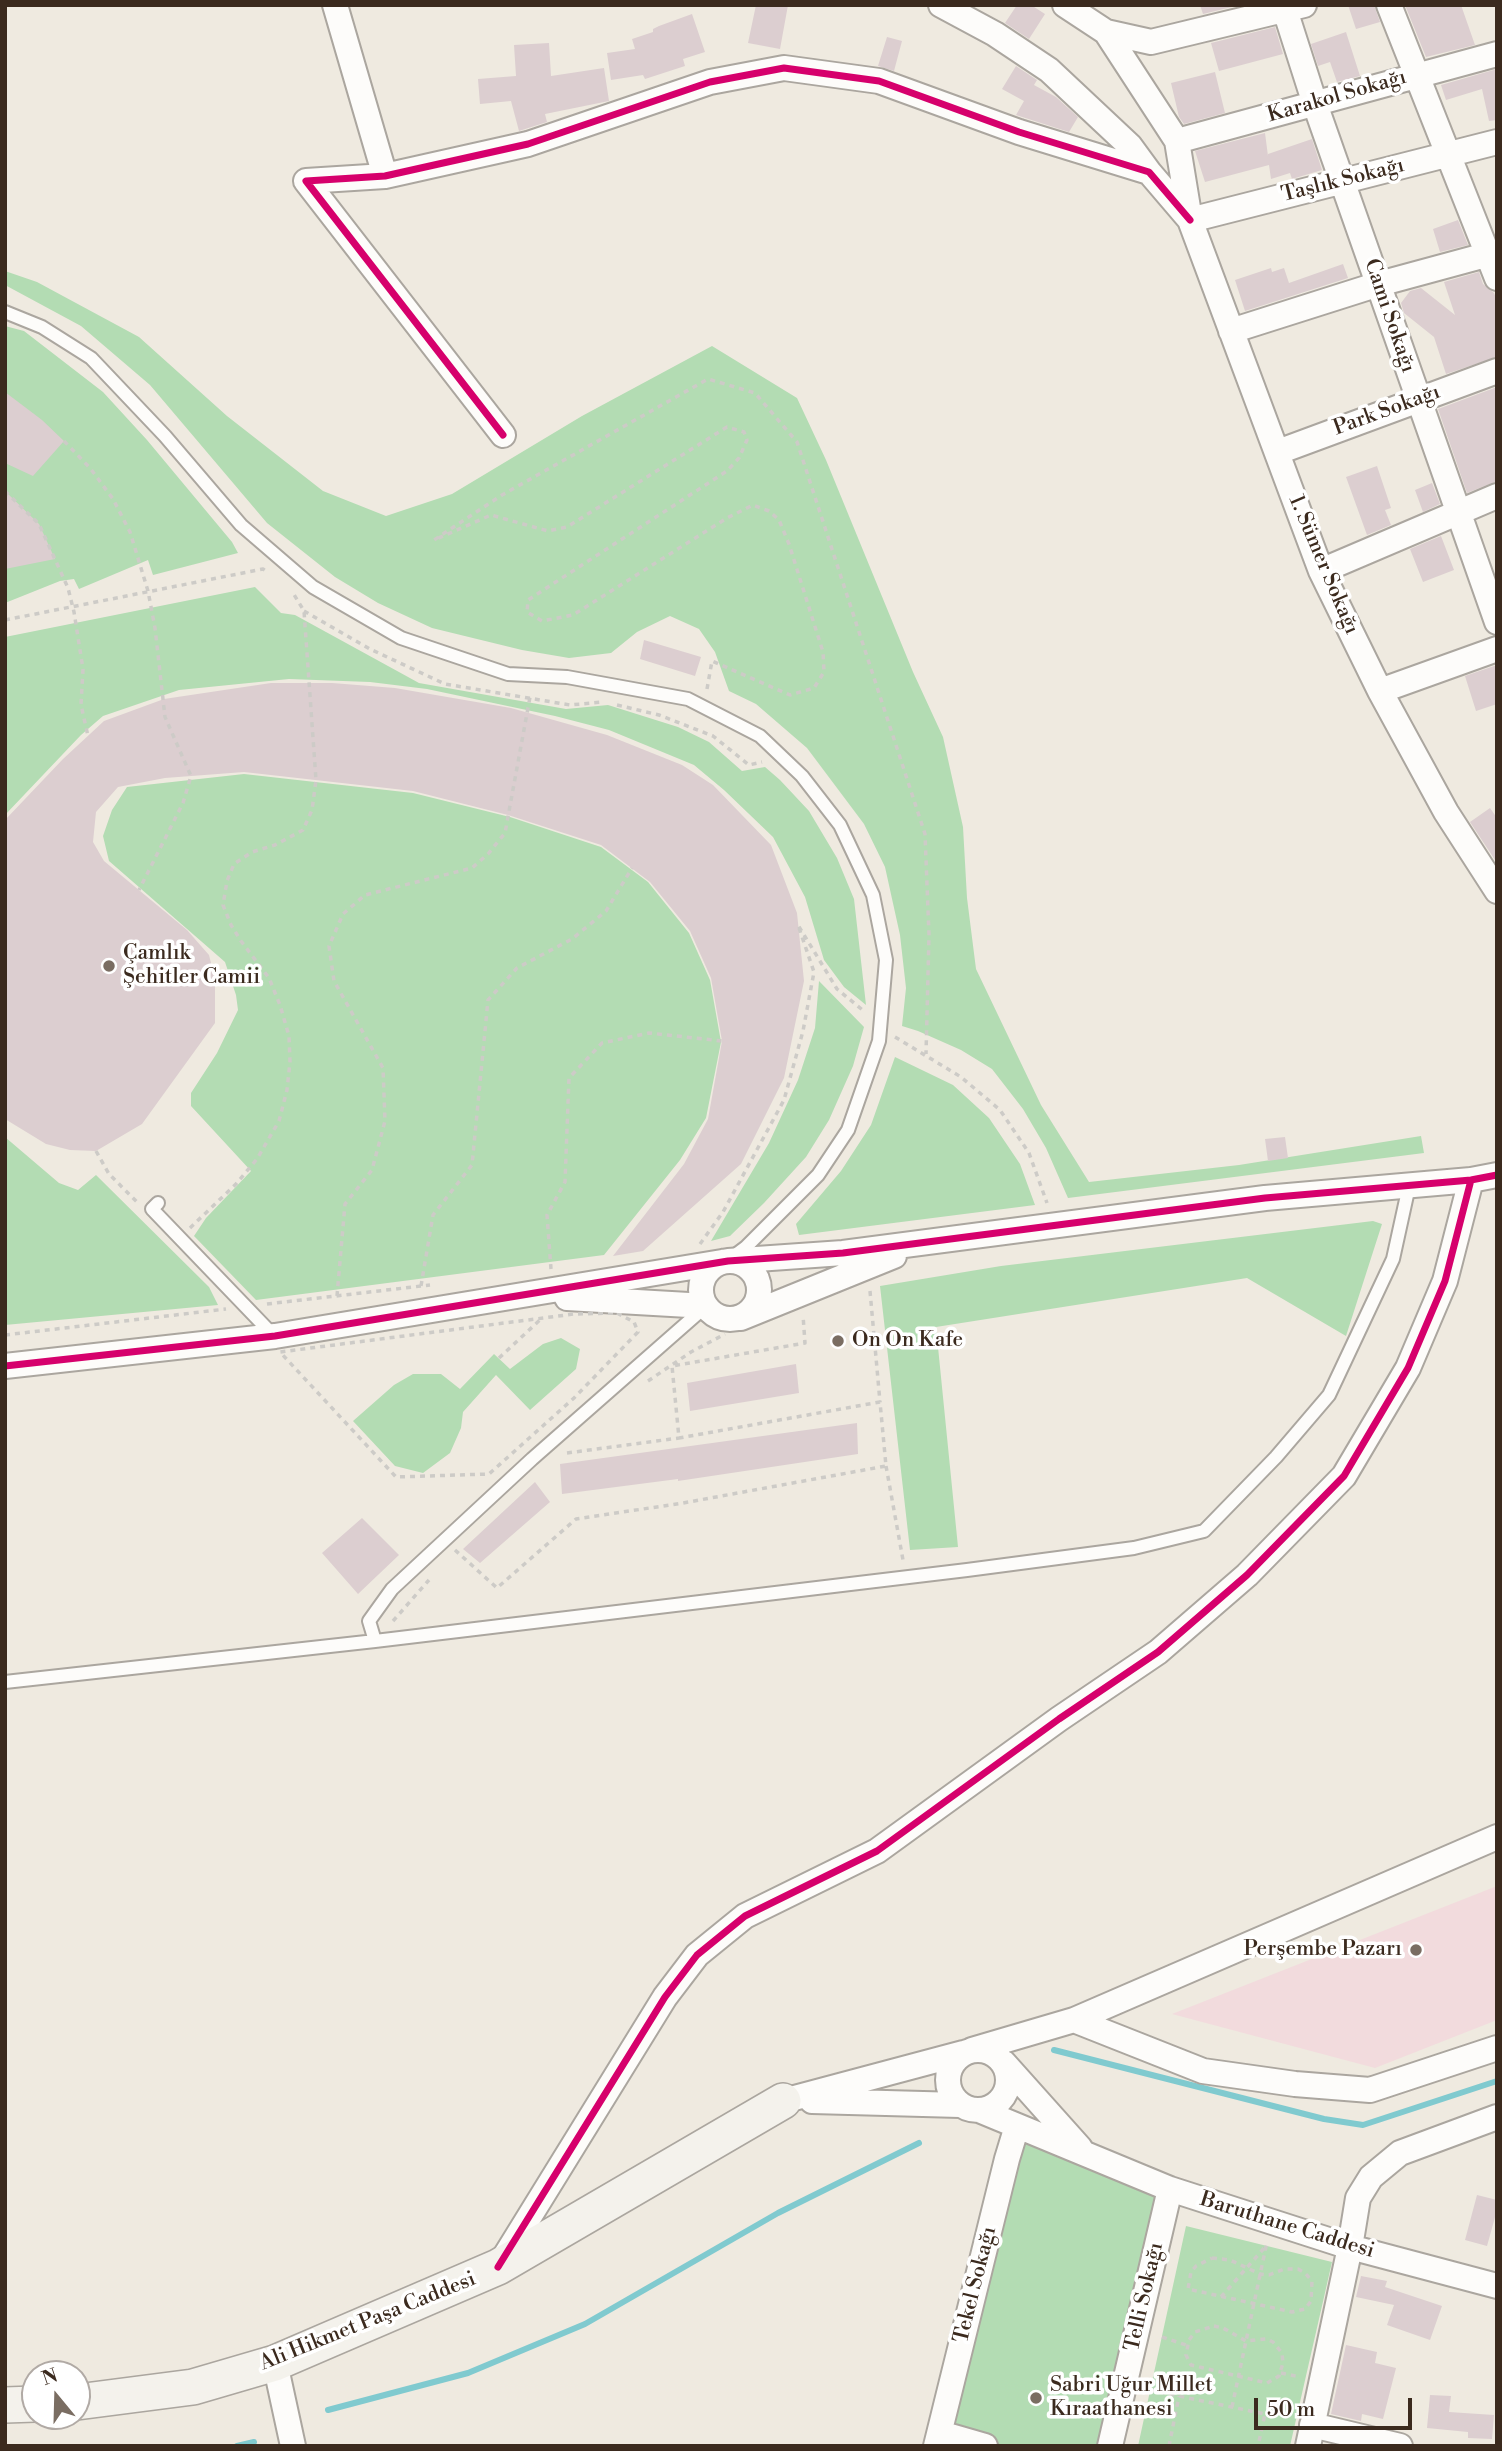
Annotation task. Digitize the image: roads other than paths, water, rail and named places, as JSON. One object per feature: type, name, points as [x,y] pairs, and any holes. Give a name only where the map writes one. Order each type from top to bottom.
[{"type":"main road","name":"Ali Hikmet Paşa Caddesi","points":[[91,2400],[193,2386],[275,2363],[498,2267],[783,2101]]},
{"type":"street","points":[[335,5],[385,176]]},
{"type":"street","points":[[941,5],[995,34],[1049,70],[1130,146],[1190,220]]},
{"type":"street","points":[[1065,5],[1106,32],[1150,42],[1294,8]]},
{"type":"street","points":[[1389,5],[1447,155],[1492,253],[1497,278]]},
{"type":"street","name":"Cami Sokağı","points":[[1294,8],[1315,104],[1497,622]]},
{"type":"street","points":[[1106,32],[1177,141],[1190,220]]},
{"type":"street","name":"Karakol Sokağı","points":[[1177,141],[1497,54]]},
{"type":"street","points":[[503,435],[306,181],[385,176],[528,144],[709,82],[784,68],[878,81],[1019,132],[1149,172]]},
{"type":"street","name":"Taşlık Sokağı","points":[[1190,220],[1497,142]]},
{"type":"street","name":"1. Sümer Sokağı","points":[[1190,220],[1321,571],[1380,691],[1446,812],[1497,891]]},
{"type":"street","points":[[1231,331],[1379,284],[1492,253]]},
{"type":"street","name":"Park Sokağı","points":[[1278,452],[1497,372]]},
{"type":"street","points":[[1321,571],[1497,496]]},
{"type":"street","points":[[1380,691],[1497,649]]},
{"type":"street","points":[[930,1242],[804,1291],[738,1324],[721,1318],[706,1306],[702,1297],[701,1287],[710,1269],[718,1263],[728,1261],[843,1253],[1265,1198],[1471,1180],[1497,1175]]},
{"type":"street","points":[[498,2267],[665,1997],[697,1955],[745,1916],[877,1851],[1039,1733],[1158,1652],[1247,1575],[1344,1476],[1408,1368],[1445,1281],[1471,1180]]},
{"type":"street","points":[[5,1366],[275,1336],[540,1301],[728,1261],[746,1265],[758,1279],[759,1298],[738,1324]]},
{"type":"street","points":[[540,1301],[706,1306]]},
{"type":"street","points":[[783,2101],[1074,2020],[1497,1838]]},
{"type":"street","points":[[1074,2020],[1203,2071],[1295,2084],[1370,2090],[1497,2048]]},
{"type":"street","points":[[969,2108],[948,2088],[947,2078],[955,2059],[968,2051],[992,2052],[1083,2151]]},
{"type":"street","points":[[783,2101],[989,2109],[1004,2095],[1008,2076],[1000,2059]]},
{"type":"street","name":"Baruthane Caddesi","points":[[969,2108],[1083,2151],[1170,2189],[1350,2247],[1497,2286]]},
{"type":"street","points":[[1400,2446],[1310,2436],[1358,2198],[1371,2177],[1400,2152],[1497,2117]]},
{"type":"street","name":"Tekel Sokağı","points":[[938,2440],[1017,2126]]},
{"type":"street","name":"Telli Sokağı","points":[[1110,2446],[1170,2189]]},
{"type":"street","points":[[275,2363],[293,2446]]},
{"type":"street","points":[[938,2440],[985,2446]]},
{"type":"lane","points":[[5,312],[42,327],[91,358],[165,436],[241,526],[313,587],[401,638],[508,674],[567,677],[688,699],[760,736],[802,776],[840,825],[873,895],[886,960],[879,1041],[848,1130],[818,1175],[746,1247],[728,1261]]},
{"type":"lane","points":[[5,1682],[375,1641],[1122,1550],[1204,1531],[1276,1457],[1329,1395],[1393,1259],[1409,1186]]},
{"type":"lane","points":[[158,1203],[152,1209],[275,1336]]},
{"type":"lane","points":[[375,1641],[369,1621],[392,1589],[532,1459],[706,1306]]},
{"type":"waterway","points":[[1054,2050],[1324,2119],[1363,2125],[1497,2081]]},
{"type":"waterway","points":[[328,2410],[468,2373],[585,2324],[778,2213],[919,2143]]},
{"type":"waterway","points":[[237,2446],[254,2442]]},
{"type":"place","name":"Çamlık Şehitler Camii","points":[[109,966]]},
{"type":"place","name":"On On Kafe","points":[[838,1341]]},
{"type":"place","name":"Perşembe Pazarı","points":[[1416,1950]]},
{"type":"place","name":"Sabri Uğur Millet Kıraathanesi","points":[[1036,2398]]}]
